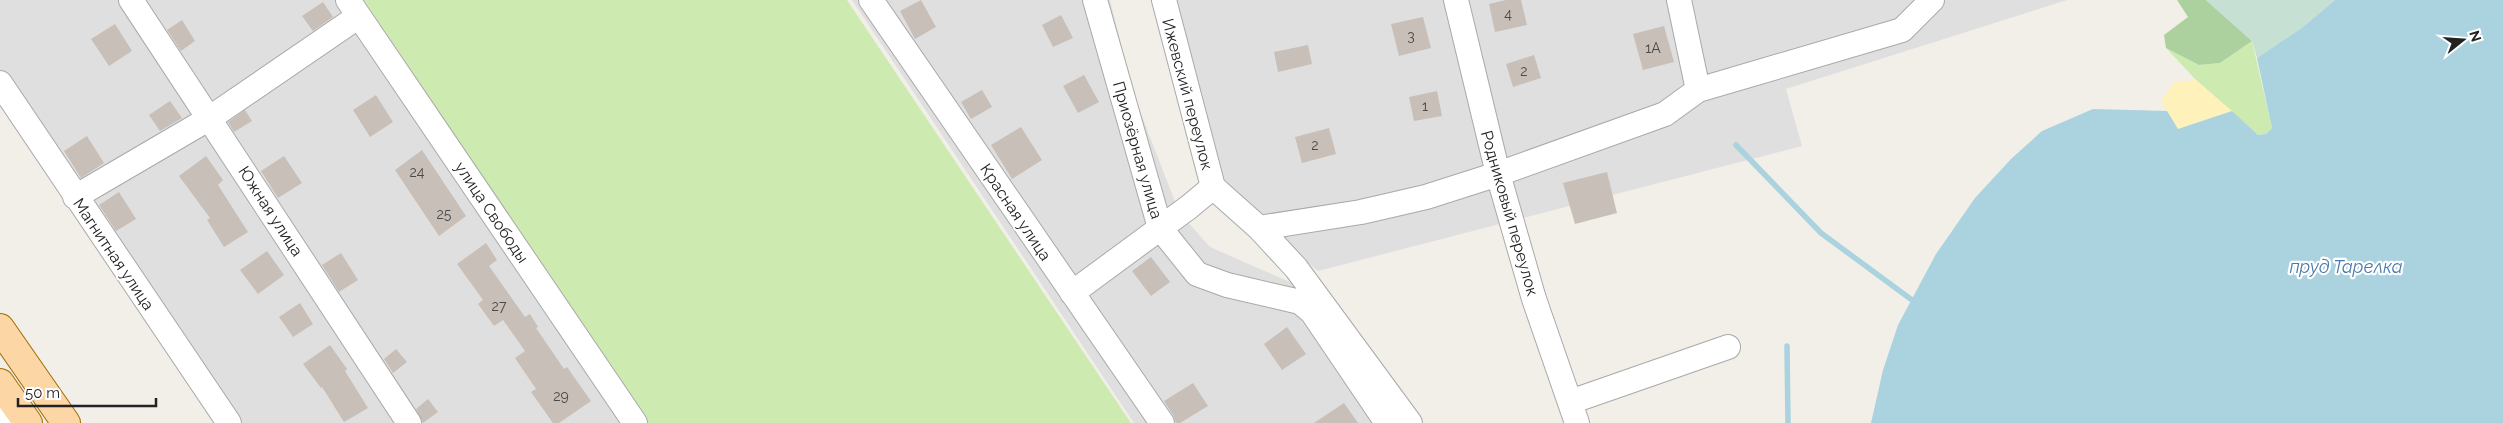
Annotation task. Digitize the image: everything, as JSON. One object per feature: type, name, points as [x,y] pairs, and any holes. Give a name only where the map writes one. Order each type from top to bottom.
[{"type":"main road","points":[[0,328],[66,423]]},
{"type":"main road","points":[[0,384],[15,417]]},
{"type":"street","name":"Южная улица","points":[[131,0],[409,423]]},
{"type":"street","name":"Красная улица","points":[[871,0],[1162,423]]},
{"type":"street","name":"Приозёрная улица","points":[[1094,0],[1160,228],[1196,274],[1227,286],[1300,302],[1312,312],[1387,423]]},
{"type":"street","name":"Ижевский переулок","points":[[1164,0],[1213,187]]},
{"type":"street","name":"Родниковый переулок","points":[[1456,0],[1498,174],[1534,299],[1574,413]]},
{"type":"street","points":[[1679,0],[1698,90]]},
{"type":"street","points":[[1259,228],[1370,209],[1426,196],[1498,174],[1665,114],[1698,90],[1902,30],[1932,0]]},
{"type":"street","points":[[75,197],[210,118],[354,8]]},
{"type":"street","name":"улица Свободы","points":[[354,8],[635,423]]},
{"type":"street","name":"Магнитная улица","points":[[0,83],[229,423]]},
{"type":"street","points":[[1072,293],[1213,187],[1259,228],[1296,268],[1410,423]]},
{"type":"street","points":[[1574,413],[1728,347]]},
{"type":"shaded area","points":[[0,0],[360,0],[642,423],[233,423],[0,86]]},
{"type":"shaded area","points":[[852,0],[1110,0],[1133,93],[1179,212],[1210,247],[1301,287],[1393,423],[1134,423]]},
{"type":"shaded area","points":[[1164,0],[2067,0],[1786,89],[1802,146],[1318,271],[1213,187]]},
{"type":"green space","points":[[364,0],[847,0],[1131,423],[648,423]]},
{"type":"green space","points":[[2177,0],[2206,0],[2252,41],[2220,63],[2199,65],[2166,48],[2164,35],[2188,17]]},
{"type":"green space","points":[[2206,0],[2335,0],[2303,27],[2257,58],[2252,41]]},
{"type":"green space","points":[[2252,41],[2272,128],[2266,134],[2258,135],[2196,80],[2166,48],[2199,65],[2220,63]]},
{"type":"sand","points":[[2196,80],[2232,111],[2178,129],[2161,101],[2174,82]]},
{"type":"water","name":"пруд Тарелка","points":[[2335,0],[2503,0],[2503,423],[1871,423],[1883,370],[1898,325],[1936,254],[1975,198],[2011,159],[2042,131],[2093,109],[2167,111],[2178,129],[2232,111],[2258,135],[2266,134],[2272,128],[2257,58],[2303,27]]},
{"type":"building","points":[[921,0],[936,27],[915,39],[900,11]]},
{"type":"building","points":[[1506,0],[1521,0],[1527,25],[1495,32],[1489,4]]},
{"type":"building","points":[[323,2],[333,17],[313,31],[302,16]]},
{"type":"building","points":[[1061,15],[1073,38],[1053,47],[1042,25]]},
{"type":"building","points":[[1423,17],[1431,48],[1399,56],[1391,24]]},
{"type":"building","points":[[182,20],[195,41],[181,51],[167,30]]},
{"type":"building","points":[[115,24],[132,51],[109,66],[91,39]]},
{"type":"building","points":[[1664,26],[1674,62],[1643,70],[1633,34]]},
{"type":"building","points":[[1308,45],[1312,64],[1278,72],[1274,52]]},
{"type":"building","points":[[1534,55],[1541,78],[1513,87],[1506,64]]},
{"type":"building","points":[[1084,75],[1099,102],[1078,113],[1063,86]]},
{"type":"building","points":[[982,90],[992,107],[971,119],[961,102]]},
{"type":"building","points":[[1437,91],[1442,116],[1414,121],[1409,97]]},
{"type":"building","points":[[376,95],[393,122],[370,137],[353,110]]},
{"type":"building","points":[[170,101],[182,118],[160,131],[149,115]]},
{"type":"building","points":[[245,110],[252,121],[234,132],[228,122]]},
{"type":"building","points":[[1021,127],[1042,160],[1012,179],[991,145]]},
{"type":"building","points":[[1329,128],[1336,154],[1302,163],[1295,137]]},
{"type":"building","points":[[87,136],[104,163],[81,178],[64,151]]},
{"type":"building","points":[[422,150],[466,216],[439,236],[395,170]]},
{"type":"building","points":[[206,156],[223,180],[218,185],[248,232],[224,247],[207,220],[210,218],[179,176]]},
{"type":"building","points":[[284,156],[302,183],[278,198],[261,171]]},
{"type":"building","points":[[1607,172],[1617,213],[1575,224],[1563,183]]},
{"type":"building","points":[[119,192],[136,219],[116,231],[99,205]]},
{"type":"building","points":[[486,243],[497,260],[489,266],[525,317],[530,314],[538,327],[536,328],[564,369],[567,367],[591,401],[559,423],[553,423],[531,392],[536,389],[515,358],[525,351],[503,320],[494,326],[478,304],[483,300],[457,264]]},
{"type":"building","points":[[267,251],[284,275],[258,294],[240,270]]},
{"type":"building","points":[[341,253],[358,280],[339,292],[322,265]]},
{"type":"building","points":[[1151,257],[1170,282],[1151,296],[1132,271]]},
{"type":"building","points":[[300,303],[313,324],[293,337],[279,317]]},
{"type":"building","points":[[1287,327],[1306,354],[1282,370],[1264,344]]},
{"type":"building","points":[[330,345],[347,369],[345,371],[368,408],[344,422],[322,387],[303,364]]},
{"type":"building","points":[[396,349],[407,362],[393,373],[384,359]]},
{"type":"building","points":[[1193,383],[1208,406],[1180,423],[1176,423],[1164,401]]},
{"type":"building","points":[[428,399],[438,412],[423,423],[416,409]]},
{"type":"building","points":[[1344,403],[1358,423],[1314,423]]},
{"type":"waterway","points":[[1736,145],[1821,233],[1912,300]]},
{"type":"waterway","points":[[1787,346],[1788,423]]}]
